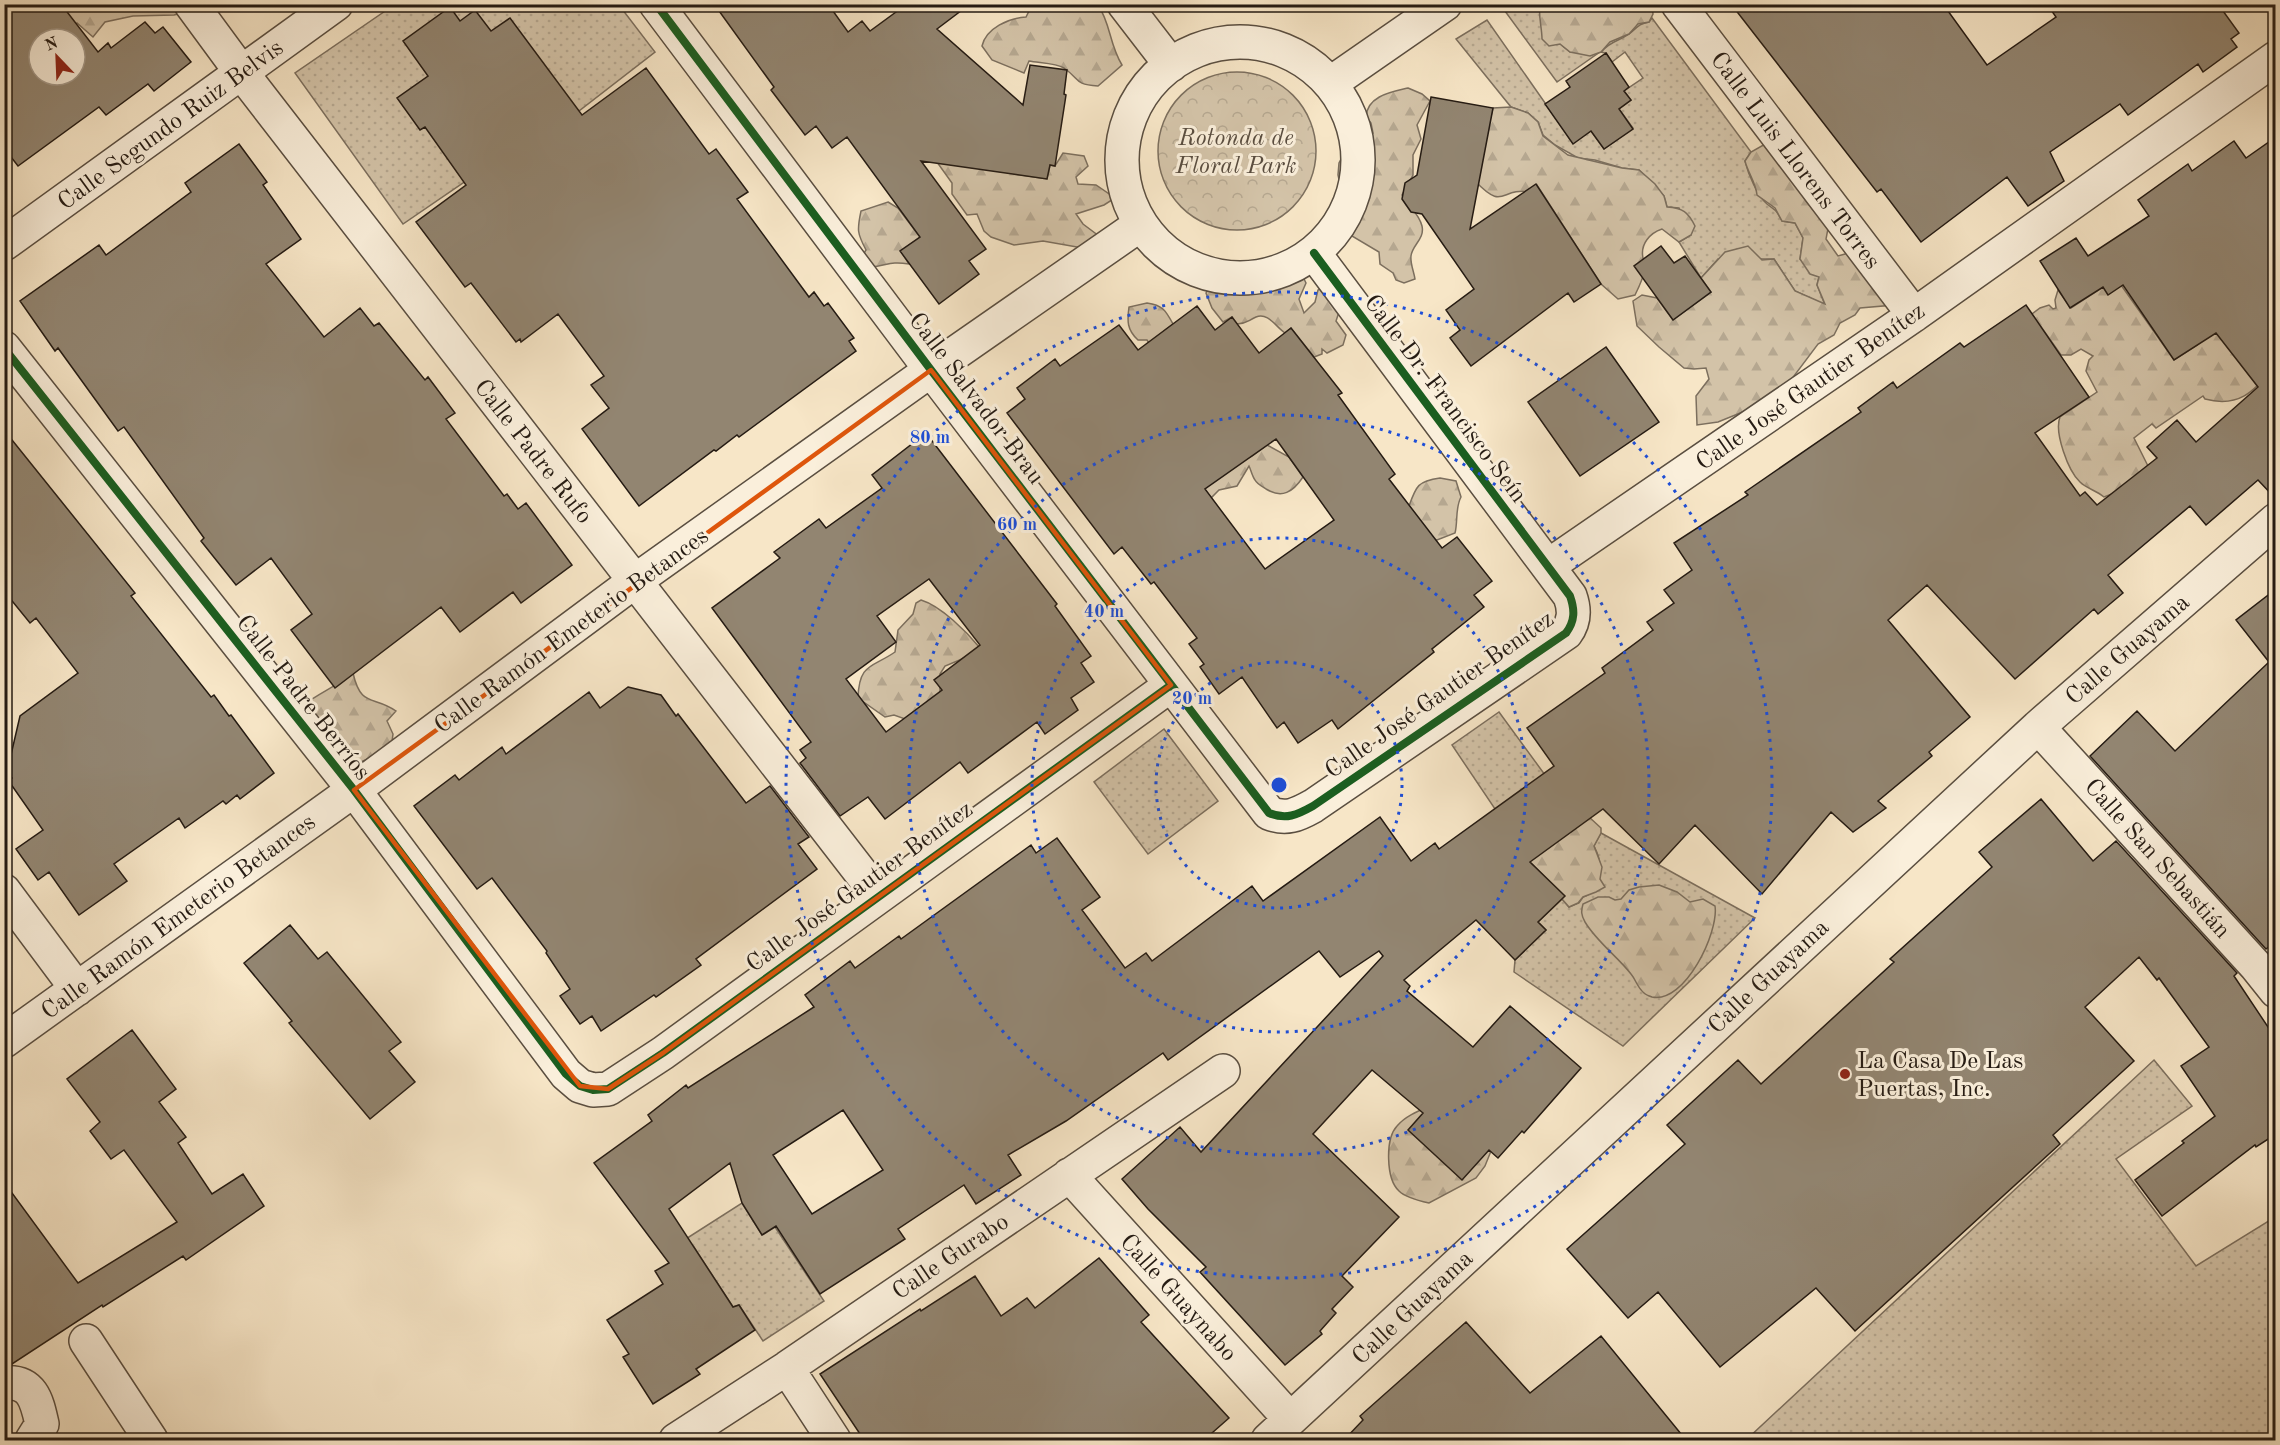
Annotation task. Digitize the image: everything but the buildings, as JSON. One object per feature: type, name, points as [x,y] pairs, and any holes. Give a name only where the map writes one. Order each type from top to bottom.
[{"type":"street","name":"Calle Padre Rufo","points":[[191,4],[241,72],[878,895]]},
{"type":"street","name":"Calle Segundo Ruiz Belvis","points":[[4,244],[336,4]]},
{"type":"street","name":"Calle Salvador Brau","points":[[656,4],[931,370],[1269,813]]},
{"type":"street","points":[[1124,4],[1171,64]]},
{"type":"street","points":[[1331,83],[1445,4]]},
{"type":"street","name":"Calle Luis Llorens Torres","points":[[1678,4],[1914,315]]},
{"type":"street","points":[[1237,42],[1272,46],[1304,61],[1331,83],[1350,116],[1359,152],[1355,190],[1339,225],[1314,253],[1282,271],[1245,278],[1208,275],[1174,260],[1157,245],[1141,224],[1128,201],[1121,164],[1126,126],[1144,92],[1171,64],[1202,48],[1237,42]]},
{"type":"street","name":"Calle José Gautier Benítez","points":[[1269,813],[1289,817],[1313,806],[1566,633],[1574,616],[1573,606],[1570,597],[1548,566],[1914,315],[2276,58]]},
{"type":"street","name":"Calle Ramón Emeterio Betances","points":[[4,1041],[354,790],[635,581],[1141,224]]},
{"type":"street","name":"Calle Dr. Francisco Seín","points":[[1314,253],[1548,566]]},
{"type":"street","name":"Calle Padre Berríos","points":[[4,348],[354,790],[566,1074]]},
{"type":"street","name":"Calle Guayama","points":[[1279,1430],[2038,727],[2276,520]]},
{"type":"street","name":"Calle José Gautier Benítez","points":[[566,1074],[580,1086],[593,1090],[608,1089],[663,1053],[878,895],[1171,685]]},
{"type":"street","name":"Calle San Sebastián","points":[[2038,727],[2256,966],[2276,991]]},
{"type":"street","points":[[4,891],[77,989]]},
{"type":"street","name":"Calle Gurabo","points":[[676,1440],[787,1368],[1223,1071]]},
{"type":"street","name":"Calle Guaynabo","points":[[1069,1175],[1279,1430]]},
{"type":"street","points":[[86,1341],[151,1440]]},
{"type":"street","points":[[787,1368],[834,1440]]},
{"type":"street","points":[[4,1383],[14,1382],[26,1387],[37,1400],[42,1424],[32,1440]]},
{"type":"highlighted area","points":[[931,370],[1171,685],[663,1053],[608,1089],[580,1086],[354,790]]},
{"type":"green space","points":[[1652,4],[1653,14],[1649,22],[1638,24],[1629,34],[1610,42],[1601,52],[1590,56],[1570,52],[1560,44],[1549,46],[1542,39],[1540,5]]},
{"type":"green space","points":[[4,5],[211,5],[174,15],[133,16],[105,22],[93,37],[87,32],[87,27],[82,27],[77,23],[72,27],[27,27]]},
{"type":"green space","points":[[394,5],[619,5],[655,52],[535,145],[514,148],[403,224],[295,73]]},
{"type":"green space","points":[[1030,5],[1098,5],[1122,65],[1098,86],[1081,83],[1057,65],[1029,61],[1024,73],[992,60],[982,46],[988,34],[999,25],[1026,17]]},
{"type":"green space","points":[[1540,5],[1544,26],[1553,38],[1570,52],[1600,52],[1557,82],[1502,7]]},
{"type":"green space","points":[[1652,18],[1751,152],[1745,161],[1760,196],[1776,211],[1782,221],[1795,223],[1803,238],[1800,259],[1819,277],[1817,285],[1825,305],[1795,291],[1774,259],[1718,259],[1701,278],[1679,242],[1691,235],[1679,208],[1667,207],[1664,196],[1639,170],[1578,158],[1555,145],[1543,135],[1538,122],[1528,113],[1511,107],[1456,39],[1487,20],[1573,143],[1591,131],[1604,149],[1633,128],[1619,109],[1631,100],[1624,91],[1643,78],[1625,52],[1612,62],[1606,53],[1600,52]]},
{"type":"green space","name":"Rotonda de Floral Park","points":[[1237,72],[1267,78],[1281,85],[1293,95],[1303,107],[1310,121],[1316,151],[1310,181],[1303,195],[1293,207],[1281,217],[1267,224],[1237,230],[1207,224],[1193,217],[1181,207],[1171,195],[1164,181],[1158,151],[1164,121],[1171,107],[1181,95],[1193,85],[1207,78]]},
{"type":"green space","points":[[1408,88],[1422,94],[1430,101],[1417,125],[1421,139],[1413,155],[1413,175],[1402,195],[1422,226],[1422,235],[1411,256],[1415,279],[1404,283],[1396,280],[1393,273],[1380,264],[1379,252],[1330,223],[1342,193],[1338,175],[1339,163],[1349,144],[1360,133],[1373,133],[1371,123],[1366,117],[1367,110],[1381,96]]},
{"type":"green space","points":[[1511,107],[1528,113],[1538,122],[1543,136],[1568,155],[1639,170],[1655,184],[1664,196],[1667,207],[1677,208],[1690,217],[1695,226],[1691,235],[1679,242],[1662,229],[1647,240],[1642,253],[1645,267],[1635,295],[1618,299],[1601,284],[1537,185],[1531,192],[1521,191],[1497,197],[1475,181],[1493,108]]},
{"type":"green space","points":[[919,137],[1017,150],[1014,174],[1047,179],[1050,165],[1055,166],[1063,153],[1084,156],[1088,166],[1076,177],[1078,184],[1096,185],[1115,198],[1104,205],[1076,214],[1083,224],[1107,242],[1077,247],[1043,241],[1014,245],[991,237],[984,231],[977,214],[967,215],[952,194],[952,183]]},
{"type":"green space","points":[[1767,143],[1830,218],[1826,239],[1838,256],[1850,249],[1894,305],[1860,308],[1855,315],[1840,323],[1834,335],[1818,344],[1788,384],[1755,407],[1718,422],[1697,425],[1696,396],[1709,379],[1706,368],[1684,368],[1659,347],[1637,326],[1633,301],[1642,295],[1657,298],[1673,320],[1711,292],[1701,278],[1725,252],[1748,246],[1762,260],[1774,259],[1795,291],[1825,304],[1817,285],[1819,277],[1810,274],[1800,259],[1803,238],[1795,223],[1782,221],[1775,208],[1757,195],[1746,165],[1745,161],[1751,152]]},
{"type":"green space","points":[[888,202],[898,208],[920,237],[901,251],[909,264],[894,263],[871,267],[863,255],[866,250],[859,231],[861,211]]},
{"type":"green space","points":[[1229,264],[1241,265],[1255,289],[1290,275],[1302,277],[1306,283],[1299,299],[1304,313],[1315,302],[1318,290],[1324,287],[1339,312],[1336,321],[1346,335],[1343,345],[1327,353],[1322,349],[1322,354],[1314,357],[1291,328],[1285,333],[1264,317],[1256,317],[1241,324],[1237,324],[1232,317],[1223,322],[1212,308],[1206,293],[1220,267]]},
{"type":"green space","points":[[2121,285],[2174,360],[2197,345],[2156,286],[2273,368],[2252,391],[2244,396],[2227,401],[2217,401],[2205,399],[2203,396],[2156,428],[2152,424],[2134,438],[2154,478],[2104,497],[2075,477],[2063,451],[2059,432],[2060,417],[2097,392],[2086,371],[2089,360],[2093,356],[2081,349],[2071,355],[2061,355],[2032,314],[2049,305],[2053,309],[2056,308],[2055,300],[2058,290],[2071,308],[2103,287]]},
{"type":"green space","points":[[1147,303],[1163,309],[1173,324],[1164,331],[1154,351],[1147,340],[1138,340],[1134,336],[1129,325],[1129,307]]},
{"type":"green space","points":[[1267,445],[1289,457],[1303,477],[1291,490],[1282,494],[1266,489],[1253,477],[1249,466],[1237,486],[1219,490],[1211,498],[1199,482],[1252,456]]},
{"type":"green space","points":[[1440,478],[1456,481],[1461,497],[1455,533],[1437,540],[1426,539],[1409,506],[1422,483]]},
{"type":"green space","points":[[921,600],[937,608],[961,627],[980,648],[945,666],[940,674],[940,693],[905,719],[894,715],[885,717],[858,698],[861,678],[868,668],[895,652],[898,630],[913,614],[916,603]]},
{"type":"green space","points":[[353,673],[356,684],[364,696],[396,711],[387,721],[393,734],[391,749],[356,764],[340,756],[310,754],[296,742],[302,706]]},
{"type":"green space","points":[[1499,712],[1564,801],[1495,809],[1452,745]]},
{"type":"green space","points":[[1164,729],[1218,801],[1148,854],[1094,782]]},
{"type":"green space","points":[[1588,816],[1601,828],[1601,833],[1594,846],[1602,867],[1600,879],[1605,887],[1583,897],[1578,903],[1569,907],[1562,899],[1564,896],[1527,859]]},
{"type":"green space","points":[[1601,833],[1755,918],[1623,1046],[1514,972],[1515,960],[1546,930],[1538,922],[1562,899],[1569,907],[1579,903],[1599,882],[1600,867],[1594,846]]},
{"type":"green space","points":[[1659,885],[1677,892],[1690,902],[1703,899],[1715,906],[1715,918],[1706,948],[1687,978],[1676,989],[1664,996],[1652,997],[1642,991],[1633,976],[1595,936],[1585,922],[1582,911],[1583,904],[1598,897],[1621,899],[1629,890]]},
{"type":"green space","points":[[2154,1060],[2192,1106],[2116,1159],[2196,1266],[2275,1217],[2275,1440],[1746,1440]]},
{"type":"green space","points":[[1437,1103],[1493,1146],[1485,1166],[1476,1178],[1429,1203],[1399,1191],[1389,1169],[1389,1149],[1393,1132],[1401,1122],[1416,1112]]},
{"type":"green space","points":[[742,1203],[762,1235],[775,1227],[824,1301],[763,1341],[739,1305],[733,1307],[694,1247],[667,1251]]},
{"type":"cycle path","points":[[656,4],[931,370],[1269,813],[1281,816],[1297,814],[1313,806],[1566,633],[1573,615],[1570,596],[1314,253]]},
{"type":"cycle path","points":[[4,348],[354,790],[566,1074],[580,1086],[593,1090],[608,1089],[663,1053],[1171,685]]},
{"type":"place","name":"La Casa De Las Puertas, Inc.","points":[[1845,1074]]}]
